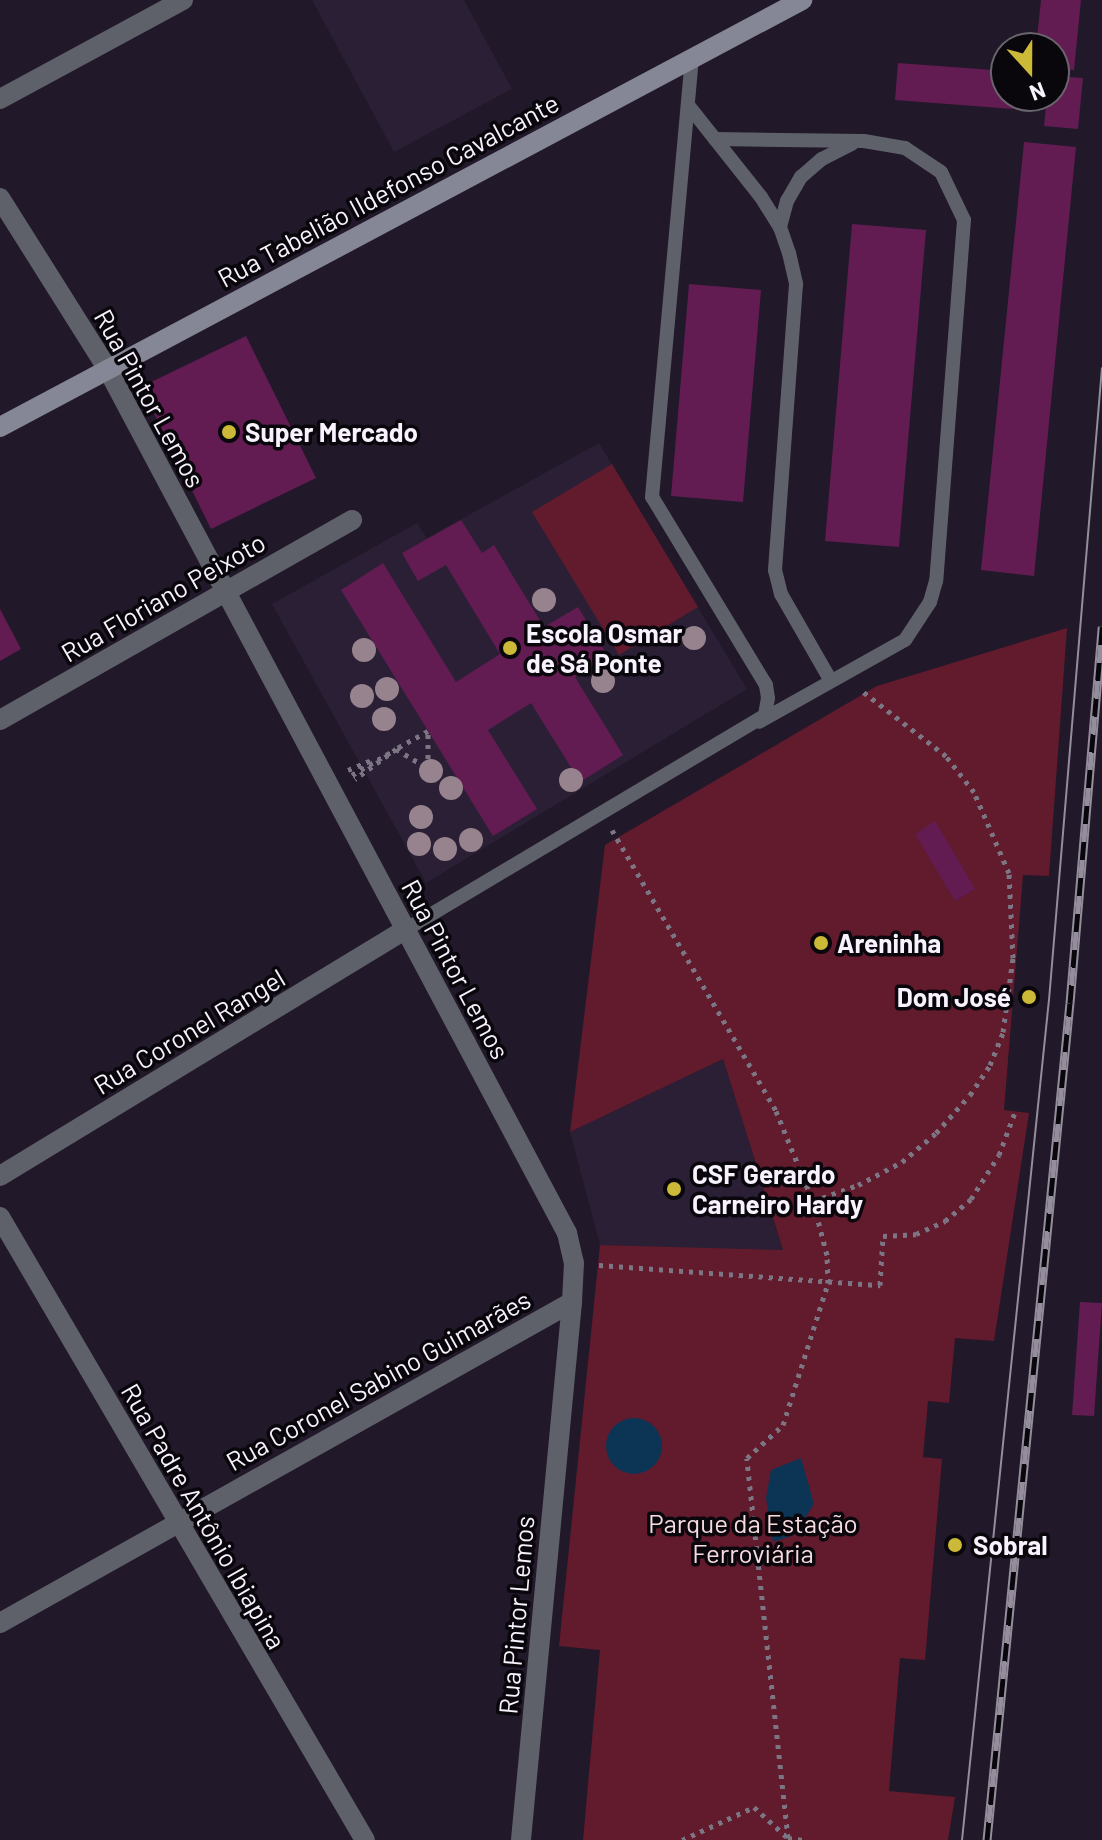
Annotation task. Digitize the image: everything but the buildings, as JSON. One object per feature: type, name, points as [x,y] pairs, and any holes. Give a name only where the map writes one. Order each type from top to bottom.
[{"type":"main road","name":"Rua Tabelião Ildefonso Cavalcante","points":[[0,427],[802,0]]},
{"type":"street","points":[[0,99],[183,0]]},
{"type":"street","name":"Rua Pintor Lemos","points":[[0,198],[107,368],[567,1233],[574,1263],[572,1302],[521,1840]]},
{"type":"street","name":"Rua Floriano Peixoto","points":[[0,720],[352,520]]},
{"type":"street","name":"Rua Coronel Rangel","points":[[0,1176],[405,930]]},
{"type":"street","name":"Rua Padre Antônio Ibiapina","points":[[0,1217],[365,1840]]},
{"type":"street","name":"Rua Coronel Sabino Guimarães","points":[[0,1623],[572,1302]]},
{"type":"lane","points":[[692,58],[652,497],[766,685],[765,715],[751,726]]},
{"type":"lane","points":[[688,105],[780,227],[796,284],[775,570],[781,594],[836,678]]},
{"type":"lane","points":[[405,930],[751,726],[905,640],[918,624],[933,591],[964,220],[947,183],[926,159],[889,143],[715,139]]},
{"type":"lane","points":[[780,227],[787,201],[801,177],[840,147],[864,141]]},
{"type":"path","points":[[813,1201],[858,1185],[902,1162],[936,1133],[970,1095],[990,1065],[1003,1032],[1013,958],[1009,873],[974,792],[946,756],[919,732],[836,678]]},
{"type":"path","points":[[330,788],[396,749],[428,731],[428,768],[396,749]]},
{"type":"path","points":[[330,788],[396,749]]},
{"type":"path","points":[[603,814],[776,1111],[813,1201],[827,1255],[828,1283],[783,1425],[747,1458],[788,1838]]},
{"type":"path","points":[[574,1263],[880,1285],[883,1236],[916,1234],[945,1221],[971,1199],[999,1155],[1015,1112]]},
{"type":"path","points":[[682,1840],[754,1807],[788,1838],[803,1840]]},
{"type":"shaded area","points":[[312,0],[464,0],[512,89],[394,152]]},
{"type":"shaded area","name":"Escola Osmar de Sá Ponte","points":[[599,443],[747,689],[426,883],[272,604],[417,523],[427,538]]},
{"type":"shaded area","name":"CSF Gerardo Carneiro Hardy","points":[[723,1059],[783,1251],[600,1245],[570,1132]]},
{"type":"green space","points":[[612,464],[698,607],[619,655],[532,512]]},
{"type":"green space","name":"Parque da Estação Ferroviária","points":[[1067,628],[1049,876],[1023,875],[1004,1110],[1029,1113],[994,1341],[955,1338],[949,1403],[928,1401],[923,1457],[942,1459],[925,1660],[900,1658],[889,1791],[955,1797],[948,1840],[583,1840],[600,1650],[559,1646],[600,1245],[783,1250],[723,1059],[570,1132],[605,845],[877,686]]},
{"type":"water","points":[[634,1418],[654,1426],[662,1446],[654,1466],[634,1474],[614,1466],[606,1446],[614,1426]]},
{"type":"water","points":[[801,1458],[814,1504],[794,1535],[773,1542],[766,1498],[771,1470]]},
{"type":"tram line","points":[[962,1840],[1049,1000],[1102,368]]},
{"type":"railway","points":[[987,1840],[1070,1003],[1102,626]]},
{"type":"place","name":"Super Mercado","points":[[229,432]]},
{"type":"place","name":"Escola Osmar de Sá Ponte","points":[[510,648]]},
{"type":"place","name":"Areninha","points":[[821,943]]},
{"type":"place","name":"Dom José","points":[[1029,997]]},
{"type":"place","name":"CSF Gerardo Carneiro Hardy","points":[[674,1189]]},
{"type":"place","name":"Sobral","points":[[955,1545]]}]
